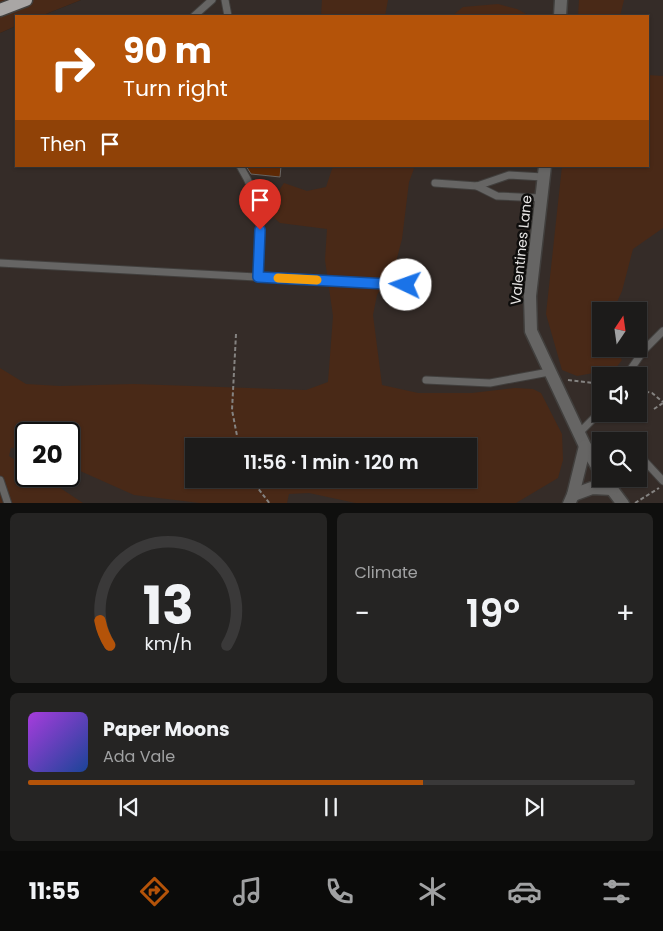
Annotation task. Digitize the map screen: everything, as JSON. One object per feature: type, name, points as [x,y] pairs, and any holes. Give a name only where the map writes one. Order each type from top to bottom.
[{"type":"main road","points":[[0,10],[26,0]]},
{"type":"street","points":[[560,15],[561,0]]},
{"type":"street","name":"Valentines Lane","points":[[544,171],[529,317],[534,339],[592,457]]},
{"type":"street","points":[[571,499],[585,446]]},
{"type":"street","points":[[571,499],[596,487]]},
{"type":"street","points":[[610,487],[622,503]]},
{"type":"lane","points":[[195,15],[212,0]]},
{"type":"lane","points":[[226,0],[228,15]]},
{"type":"lane","points":[[241,167],[254,188],[260,213],[258,277]]},
{"type":"lane","points":[[477,186],[509,175],[544,171]]},
{"type":"lane","points":[[435,183],[477,186],[497,196],[541,198]]},
{"type":"lane","points":[[0,263],[424,286]]},
{"type":"lane","points":[[632,367],[644,350],[663,332]]},
{"type":"lane","points":[[426,380],[490,383],[549,372]]},
{"type":"lane","points":[[579,433],[592,421]]},
{"type":"lane","points":[[647,464],[663,481]]},
{"type":"lane","points":[[0,480],[8,503]]},
{"type":"path","points":[[236,334],[232,410],[237,438]]},
{"type":"path","points":[[566,380],[592,383]]},
{"type":"path","points":[[647,392],[652,393],[663,402],[654,409]]},
{"type":"path","points":[[636,503],[663,486]]},
{"type":"path","points":[[258,488],[269,503]]},
{"type":"shaded area","points":[[0,0],[81,0],[44,15],[15,15],[15,26],[0,33]]},
{"type":"shaded area","points":[[81,0],[663,0],[663,503],[0,503],[0,33],[15,26],[15,167],[649,167],[649,15],[44,15]]},
{"type":"shaded area","points":[[322,0],[388,0],[385,15],[321,15]]},
{"type":"shaded area","points":[[579,0],[624,0],[620,15],[578,15]]},
{"type":"shaded area","points":[[498,4],[517,9],[528,15],[453,15],[463,7]]},
{"type":"shaded area","points":[[649,75],[663,76],[663,228],[633,249],[622,291],[617,302],[592,302],[592,358],[621,358],[622,360],[617,367],[592,367],[592,373],[577,376],[562,370],[546,314],[562,167],[649,167]]},
{"type":"shaded area","points":[[333,167],[415,167],[409,182],[402,239],[395,266],[377,295],[373,315],[382,385],[418,393],[472,393],[515,388],[533,389],[541,393],[562,434],[563,460],[558,478],[516,503],[355,503],[309,493],[289,494],[287,503],[200,503],[134,495],[80,471],[80,422],[15,422],[15,448],[11,448],[9,456],[15,460],[15,487],[59,487],[83,503],[0,503],[0,368],[26,384],[60,386],[134,384],[306,390],[328,382],[333,316],[325,260],[327,229],[280,223],[273,217],[274,198],[284,183],[307,191],[326,187]]},
{"type":"building","points":[[247,167],[281,167],[280,177],[251,174]]},
{"type":"slow traffic","points":[[278,278],[317,280]]},
{"type":"route","points":[[260,230],[258,277],[406,285]]}]
